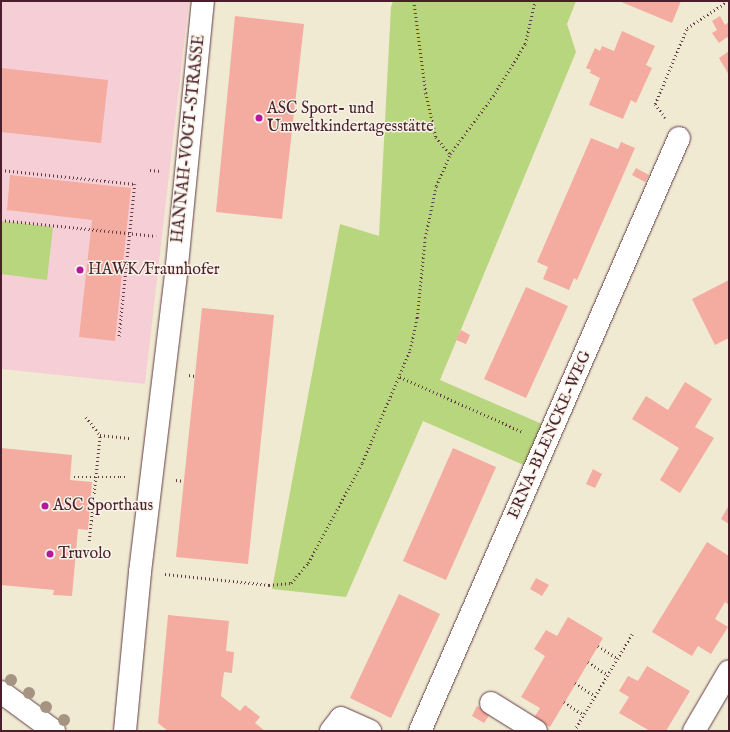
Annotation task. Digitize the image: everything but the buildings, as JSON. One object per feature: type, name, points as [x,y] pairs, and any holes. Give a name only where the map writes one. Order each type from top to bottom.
[{"type":"street","name":"HANNAH-VOGT-STRASSE","points":[[125,731],[140,572],[177,264],[203,1]]},
{"type":"street","name":"ERNA-BLENCKE-WEG","points":[[420,731],[679,138]]},
{"type":"street","points":[[694,731],[729,671]]},
{"type":"street","points":[[1,692],[54,731]]},
{"type":"street","points":[[491,703],[536,731]]},
{"type":"street","points":[[331,731],[341,718],[370,731]]},
{"type":"path","points":[[414,1],[428,100],[436,137],[450,154]]},
{"type":"path","points":[[140,572],[269,585],[291,582],[308,563],[362,463],[400,377],[410,350],[417,318],[425,238],[436,186],[450,154],[493,96],[525,44],[535,1]]},
{"type":"path","points":[[679,138],[655,104],[688,28],[728,1]]},
{"type":"path","points":[[1,170],[135,184],[119,338]]},
{"type":"path","points":[[1,220],[155,236]]},
{"type":"path","points":[[400,377],[547,442]]},
{"type":"path","points":[[86,417],[100,434],[121,437]]},
{"type":"path","points":[[89,542],[100,434]]},
{"type":"path","points":[[74,477],[120,477]]},
{"type":"path","points":[[574,731],[632,634]]},
{"type":"path","points":[[598,646],[617,658]]},
{"type":"path","points":[[588,662],[608,675]]},
{"type":"path","points":[[575,683],[595,696]]},
{"type":"path","points":[[564,702],[584,715]]},
{"type":"shaded area","name":"HAWK/Fraunhofer","points":[[1,1],[189,1],[145,384],[1,369]]},
{"type":"green space","points":[[393,1],[576,1],[567,24],[576,52],[440,380],[542,424],[526,466],[423,421],[346,597],[272,589],[340,224],[379,236],[391,7]]},
{"type":"green space","points":[[1,221],[53,227],[47,280],[1,274]]},
{"type":"place","name":"ASC Sport- und Umweltkindertagesstätte","points":[[259,118]]},
{"type":"place","name":"HAWK/Fraunhofer","points":[[80,270]]},
{"type":"place","name":"ASC Sporthaus","points":[[45,506]]},
{"type":"place","name":"Truvolo","points":[[50,554]]}]
